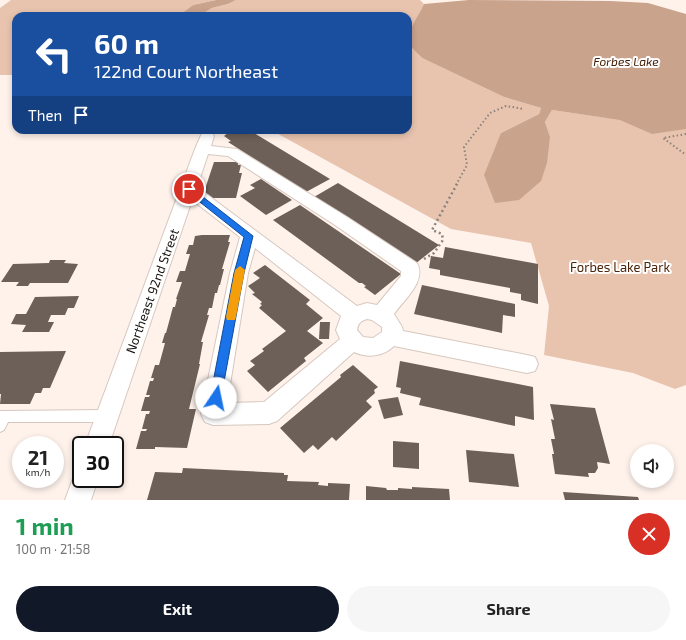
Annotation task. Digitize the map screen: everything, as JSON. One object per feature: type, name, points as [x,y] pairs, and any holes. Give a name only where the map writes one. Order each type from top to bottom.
[{"type":"street","name":"Northeast 92nd Street","points":[[100,436],[204,143],[232,152],[341,221],[410,268]]},
{"type":"street","points":[[189,189],[354,315]]},
{"type":"street","points":[[249,236],[239,273],[213,414],[270,412],[352,341]]},
{"type":"street","points":[[382,314],[410,278],[410,268]]},
{"type":"street","points":[[367,311],[382,314],[391,324],[392,331],[390,337],[380,346],[373,347],[358,345],[348,336],[346,330],[350,319],[354,315],[367,311]]},
{"type":"street","points":[[390,337],[527,364]]},
{"type":"street","points":[[78,500],[82,488]]},
{"type":"lane","points":[[2,420],[108,416]]},
{"type":"path","points":[[410,268],[434,253],[443,240],[442,234],[432,230],[467,165],[464,147],[490,113],[506,106],[524,109]]},
{"type":"path","points":[[686,134],[663,138],[686,155]]},
{"type":"green space","points":[[11,0],[216,0],[193,5],[183,12],[12,12],[12,75],[0,75],[0,8]]},
{"type":"green space","points":[[236,0],[420,0],[424,4],[412,27],[412,12],[206,12],[212,8],[228,4]]},
{"type":"green space","name":"Forbes Lake Park","points":[[412,48],[422,58],[504,97],[541,108],[539,114],[501,133],[550,138],[545,122],[552,110],[608,118],[686,114],[686,385],[675,389],[633,373],[544,355],[549,306],[531,243],[451,229],[278,134],[412,134]]},
{"type":"water","points":[[216,0],[236,0],[228,4],[212,8],[206,12],[183,12],[193,5]]},
{"type":"water","name":"Forbes Lake","points":[[469,0],[610,1],[648,3],[686,14],[686,129],[652,134],[620,120],[552,110],[545,122],[550,137],[547,163],[541,181],[519,200],[495,203],[484,175],[501,133],[539,114],[541,108],[504,97],[422,58],[412,48],[412,26],[424,4]]},
{"type":"building","points":[[226,134],[256,134],[330,179],[306,192],[228,142],[231,141],[224,136]]},
{"type":"building","points":[[214,162],[238,162],[238,165],[241,165],[239,173],[242,173],[236,198],[202,198]]},
{"type":"building","points":[[261,179],[292,200],[266,215],[240,196],[255,188],[250,185]]},
{"type":"building","points":[[338,183],[439,245],[415,264],[314,197]]},
{"type":"building","points":[[300,205],[401,274],[375,295],[364,287],[366,286],[362,283],[359,283],[273,220]]},
{"type":"building","points":[[230,235],[228,242],[230,242],[222,269],[224,269],[220,285],[217,293],[215,293],[212,308],[209,308],[207,315],[209,315],[201,342],[203,342],[200,364],[189,409],[196,409],[187,448],[155,447],[155,449],[136,449],[141,431],[146,431],[147,429],[142,429],[146,414],[149,414],[150,411],[141,411],[145,397],[149,397],[150,395],[146,395],[150,381],[153,381],[154,378],[151,378],[155,365],[159,365],[165,343],[162,343],[182,282],[176,282],[180,271],[185,271],[190,254],[186,254],[189,245],[193,245],[195,236]]},
{"type":"building","points":[[445,247],[538,264],[538,304],[521,300],[521,294],[510,292],[510,288],[440,275],[440,270],[429,268],[431,256],[443,258]]},
{"type":"building","points":[[50,260],[66,260],[64,263],[78,264],[68,283],[30,283],[28,286],[16,286],[19,282],[1,282],[13,264],[49,263]]},
{"type":"building","points":[[265,265],[310,300],[306,304],[323,318],[307,331],[323,343],[304,358],[306,361],[268,392],[247,371],[255,365],[250,361],[264,351],[262,349],[286,331],[259,308],[262,305],[260,304],[262,302],[252,294],[255,293],[248,286],[260,278],[253,273]]},
{"type":"building","points":[[422,285],[515,304],[515,317],[503,315],[502,333],[414,314]]},
{"type":"building","points":[[79,296],[74,308],[68,308],[65,315],[51,315],[48,322],[54,322],[49,332],[22,332],[26,325],[11,324],[16,314],[26,314],[35,297]]},
{"type":"building","points":[[320,322],[330,322],[329,339],[319,339]]},
{"type":"building","points":[[66,351],[50,388],[43,388],[41,393],[35,393],[30,404],[0,404],[0,352]]},
{"type":"building","points":[[400,361],[533,387],[534,420],[515,416],[515,426],[419,405],[421,398],[400,393],[401,388],[396,387]]},
{"type":"building","points":[[353,365],[378,387],[374,390],[375,393],[366,401],[372,407],[336,441],[332,437],[318,450],[313,445],[304,453],[280,428],[341,377],[340,375]]},
{"type":"building","points":[[398,397],[403,415],[384,419],[378,400]]},
{"type":"building","points":[[550,404],[595,408],[610,464],[597,462],[598,468],[595,473],[588,473],[589,477],[555,474],[552,454],[554,454],[551,439],[555,439],[551,419],[554,420]]},
{"type":"building","points":[[393,441],[419,443],[419,469],[393,467]]},
{"type":"building","points":[[466,450],[514,454],[519,487],[469,482]]},
{"type":"building","points":[[183,468],[284,473],[284,475],[288,475],[287,481],[319,482],[318,485],[328,486],[328,483],[350,484],[349,500],[147,500],[155,472],[182,473]]},
{"type":"building","points":[[366,486],[386,488],[387,490],[398,490],[398,488],[412,489],[412,487],[449,489],[450,500],[366,500]]},
{"type":"building","points":[[563,492],[638,497],[639,500],[565,500]]},
{"type":"slow traffic","points":[[231,317],[240,270]]},
{"type":"route","points":[[189,189],[249,236],[239,273],[216,398]]}]
